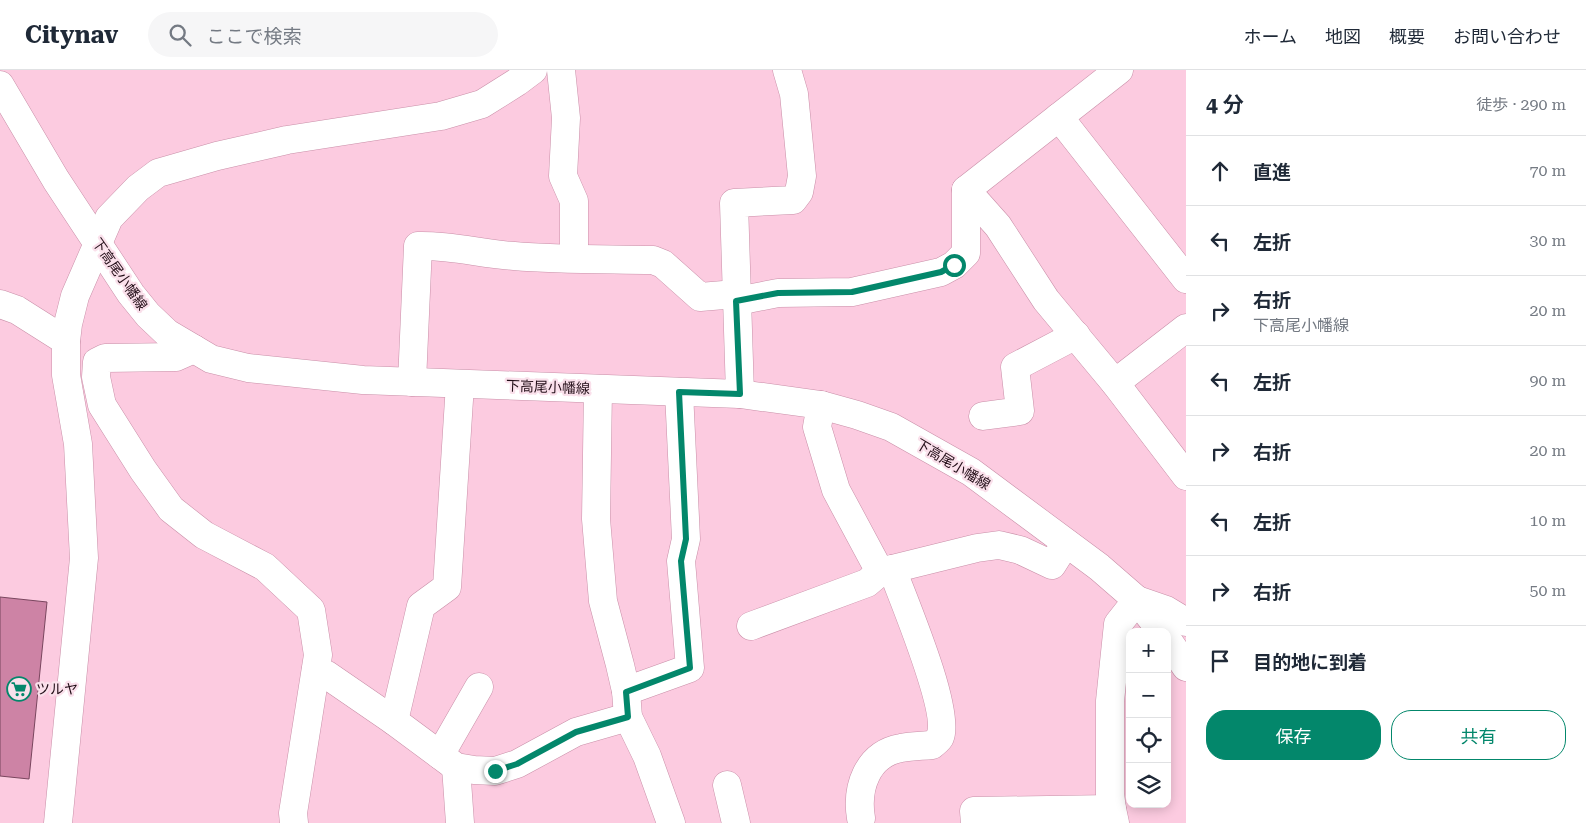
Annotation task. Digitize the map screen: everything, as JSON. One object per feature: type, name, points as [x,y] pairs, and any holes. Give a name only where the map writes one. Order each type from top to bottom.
[{"type":"street","points":[[58,823],[84,558],[78,444],[66,375],[66,341],[75,296],[109,218],[138,188],[158,173],[217,156],[287,140],[441,116],[482,104],[533,70]]},
{"type":"street","points":[[561,70],[566,118],[563,176],[574,201],[574,258]]},
{"type":"street","points":[[740,394],[734,202],[793,200],[799,192],[802,176],[794,94],[787,70]]},
{"type":"street","points":[[966,190],[1119,70]]},
{"type":"street","name":"下高尾小幡線","points":[[0,85],[56,180],[131,294],[148,315],[167,333],[211,359],[248,368],[363,380],[740,394],[821,405],[857,415],[891,427],[970,472],[1099,567],[1137,600],[1159,628]]},
{"type":"street","points":[[1060,117],[1186,279]]},
{"type":"street","points":[[412,382],[418,246],[470,249],[513,256],[652,260],[664,264],[700,297],[736,298],[778,293],[852,292],[941,272],[954,265],[966,253],[966,190]]},
{"type":"street","points":[[966,190],[998,226],[1046,300],[1115,383],[1186,476]]},
{"type":"street","points":[[0,304],[17,310],[66,341]]},
{"type":"street","points":[[1115,383],[1186,328]]},
{"type":"street","points":[[983,416],[1020,412],[1015,367],[1076,335]]},
{"type":"street","points":[[194,349],[176,357],[105,358],[97,362],[96,377],[102,405],[143,470],[171,509],[204,535],[265,567],[311,610],[318,655],[293,813],[294,823]]},
{"type":"street","points":[[394,721],[421,606],[447,586],[460,384]]},
{"type":"street","points":[[598,389],[596,519],[603,601],[627,704],[670,823]]},
{"type":"street","points":[[316,670],[328,675],[448,761],[495,771],[517,764],[690,668],[681,561],[686,539],[679,392]]},
{"type":"street","points":[[821,405],[817,427],[836,490],[886,570],[935,686],[941,723],[940,738],[932,745],[899,748],[882,756],[869,767],[862,784],[859,807],[861,818]]},
{"type":"street","points":[[73,418],[108,415]]},
{"type":"street","points":[[751,626],[867,583],[886,570],[977,548],[999,545],[1020,550],[1052,565],[1066,542]]},
{"type":"street","points":[[975,823],[974,811],[1040,817],[1113,816],[1110,701],[1118,624],[1137,600],[1166,610],[1186,622]]},
{"type":"street","points":[[1171,645],[1186,667]]},
{"type":"street","points":[[460,823],[448,761],[479,688]]},
{"type":"street","points":[[727,786],[736,823]]},
{"type":"building","name":"ツルヤ","points":[[0,597],[47,602],[29,779],[0,776]]},
{"type":"place","name":"ツルヤ","points":[[19,689]]},
{"type":"route","points":[[495,771],[517,764],[576,732],[628,717],[626,692],[690,668],[681,561],[686,539],[679,392],[740,394],[736,301],[778,293],[852,292],[941,272],[954,265]]}]
